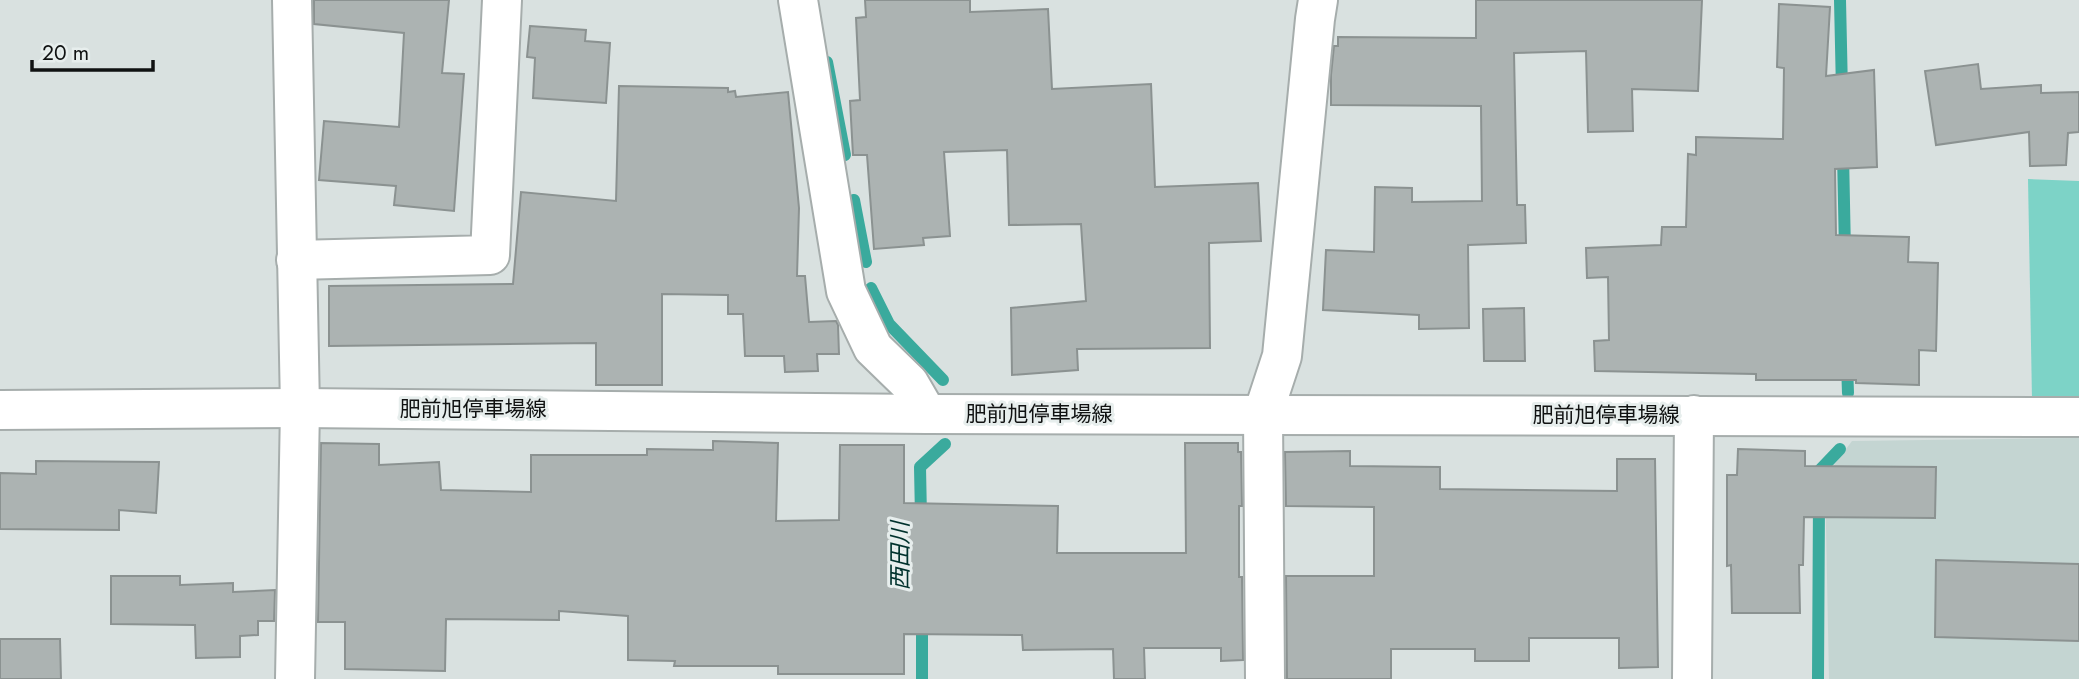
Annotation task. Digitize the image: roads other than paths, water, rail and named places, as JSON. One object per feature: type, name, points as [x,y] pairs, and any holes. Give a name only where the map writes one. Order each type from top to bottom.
[{"type":"street","points":[[292,0],[300,408],[295,679]]},
{"type":"street","points":[[296,260],[490,255],[502,0]]},
{"type":"street","points":[[798,0],[846,291],[873,348],[909,383],[927,414]]},
{"type":"street","points":[[1265,679],[1263,414],[1282,356],[1318,0]]},
{"type":"street","name":"肥前旭停車場線","points":[[0,410],[300,408],[927,414],[2079,417]]},
{"type":"street","points":[[1692,679],[1694,415]]},
{"type":"waterway","points":[[1840,0],[1842,91]]},
{"type":"waterway","points":[[827,62],[845,155]]},
{"type":"waterway","points":[[1843,154],[1845,252]]},
{"type":"waterway","points":[[854,200],[866,262]]},
{"type":"waterway","points":[[871,288],[889,324],[943,380]]},
{"type":"waterway","points":[[1847,364],[1848,393]]},
{"type":"waterway","name":"西田川","points":[[921,517],[920,467],[945,444]]},
{"type":"waterway","points":[[1819,480],[1819,471],[1840,449]]},
{"type":"waterway","points":[[1818,679],[1819,501]]},
{"type":"waterway","name":"西田川","points":[[922,619],[922,679]]}]
